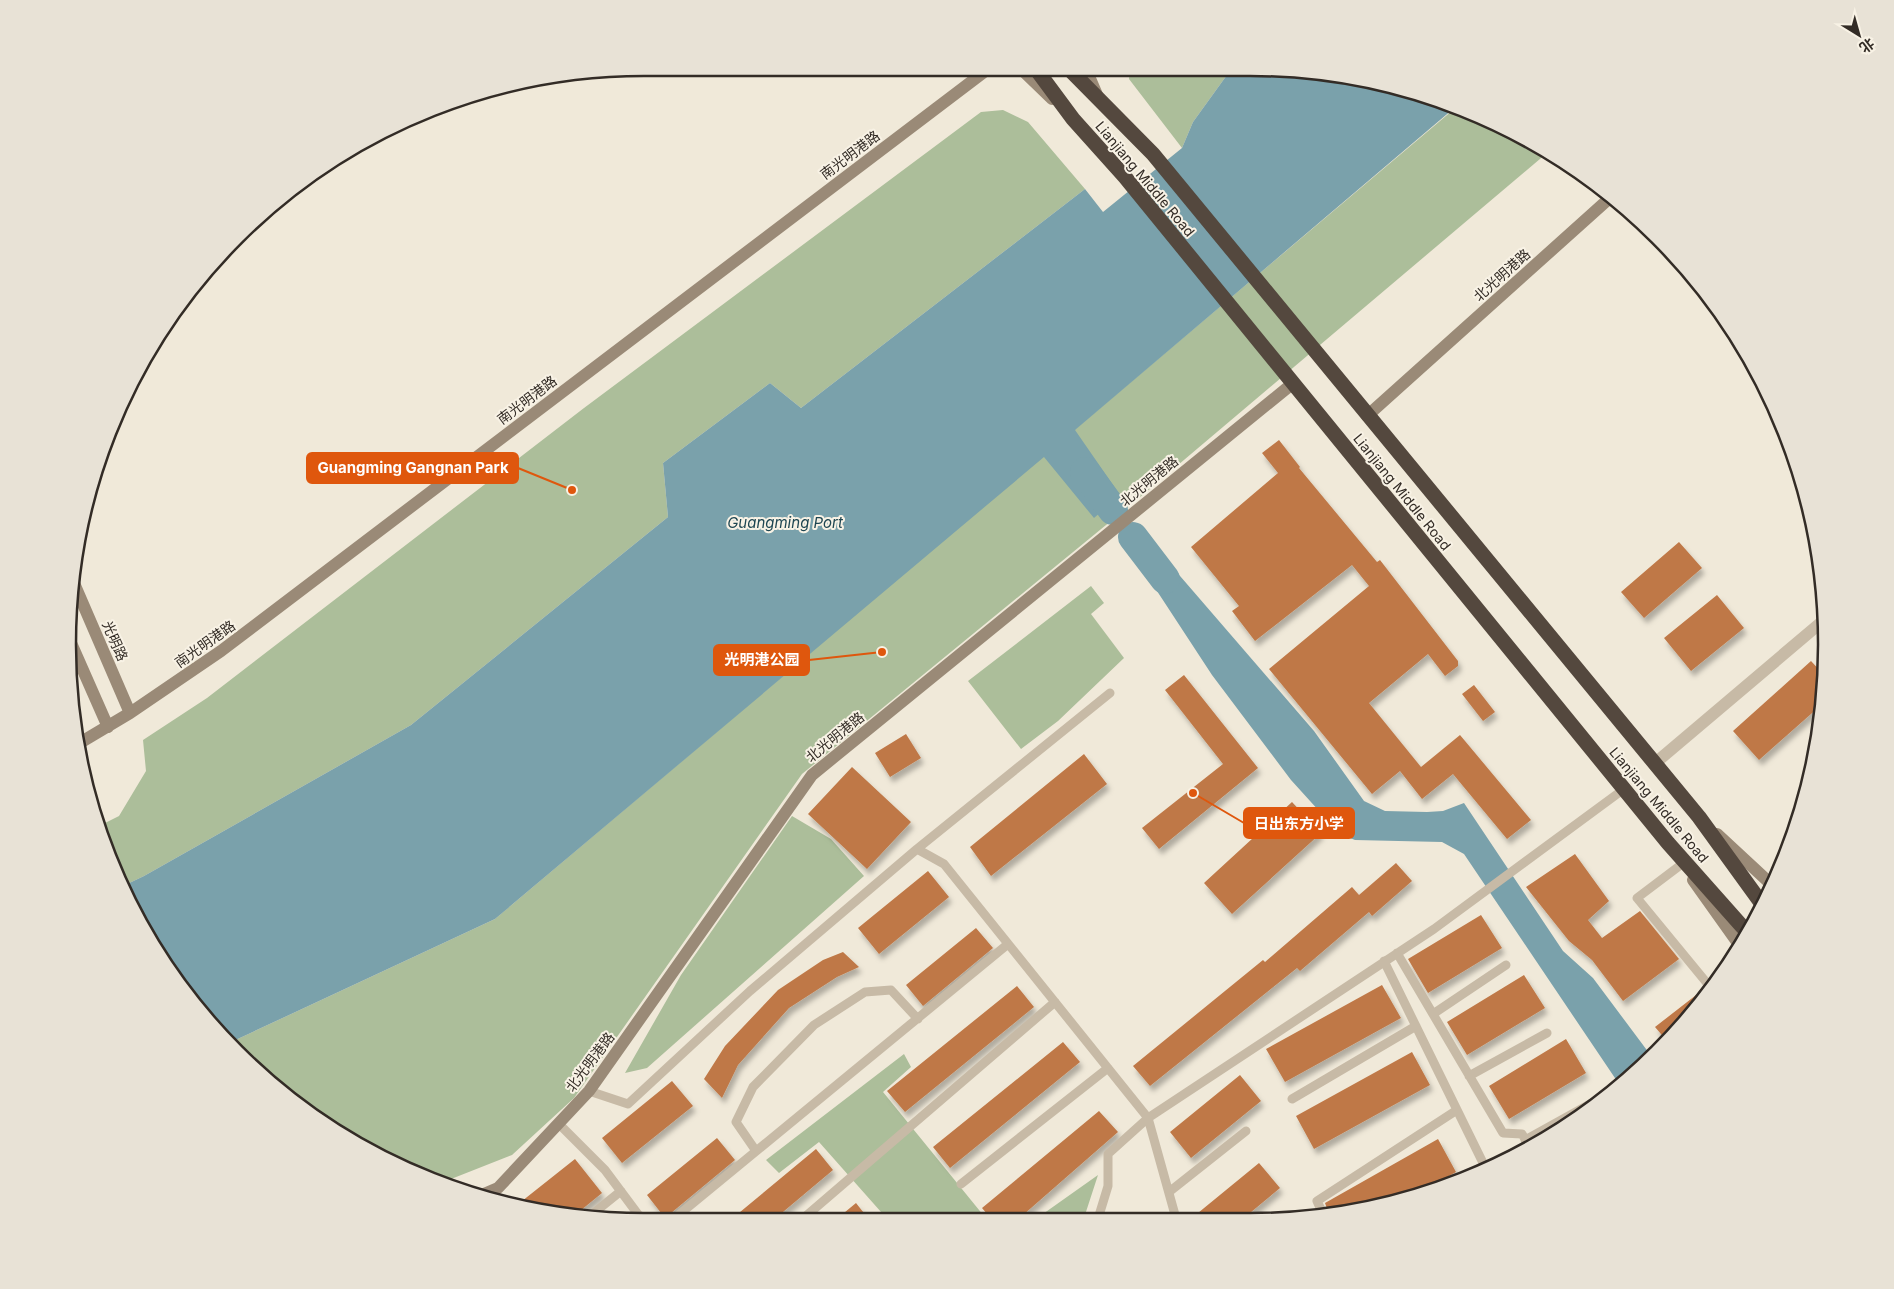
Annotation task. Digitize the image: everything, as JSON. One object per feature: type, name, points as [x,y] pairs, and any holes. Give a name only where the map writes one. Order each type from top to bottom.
[{"type":"highway","name":"Lianjiang Middle Road","points":[[1041,76],[1073,119],[1125,177],[1668,843],[1743,927]]},
{"type":"highway","name":"Lianjiang Middle Road","points":[[1076,76],[1152,154],[1698,817],[1758,898]]},
{"type":"street","name":"南光明港路","points":[[85,740],[189,674],[252,628],[979,76]]},
{"type":"street","points":[[1028,76],[1073,119]]},
{"type":"street","points":[[1089,76],[1099,99]]},
{"type":"street","name":"北光明港路","points":[[1367,416],[1605,202]]},
{"type":"street","name":"北光明港路","points":[[491,1191],[498,1188],[589,1091],[812,775],[1292,384]]},
{"type":"street","name":"光明路","points":[[78,594],[130,713]]},
{"type":"street","points":[[1654,764],[1818,626]]},
{"type":"street","points":[[76,655],[108,727]]},
{"type":"street","points":[[1698,817],[1766,880]]},
{"type":"street","points":[[1668,843],[1735,939]]},
{"type":"lane","points":[[589,1091],[628,1104],[750,991],[918,849],[1110,693]]},
{"type":"lane","points":[[1100,1213],[1108,1186],[1108,1154],[1148,1118],[1434,929],[1624,788]]},
{"type":"lane","points":[[918,849],[944,864],[1148,1118],[1175,1213]]},
{"type":"lane","points":[[1682,864],[1637,898],[1706,982]]},
{"type":"lane","points":[[681,1213],[1008,944]]},
{"type":"lane","points":[[1397,953],[1503,1133],[1522,1134],[1526,1141]]},
{"type":"lane","points":[[1384,961],[1483,1162]]},
{"type":"lane","points":[[1433,1014],[1506,966]]},
{"type":"lane","points":[[756,1151],[736,1122],[753,1087],[814,1025],[865,992],[891,990],[918,1019]]},
{"type":"lane","points":[[809,1213],[1055,1002]]},
{"type":"lane","points":[[1292,1099],[1416,1026]]},
{"type":"lane","points":[[1469,1076],[1547,1033]]},
{"type":"lane","points":[[961,1184],[1108,1068]]},
{"type":"lane","points":[[1320,1208],[1317,1201],[1457,1110]]},
{"type":"lane","points":[[559,1124],[606,1170],[636,1213]]},
{"type":"lane","points":[[1169,1192],[1246,1131]]},
{"type":"lane","points":[[596,1211],[620,1191]]},
{"type":"green space","points":[[1129,76],[1226,76],[1193,122],[1182,148],[1129,79]]},
{"type":"green space","points":[[1003,110],[1028,122],[1085,189],[801,408],[770,383],[663,463],[668,517],[411,725],[129,883],[105,823],[119,816],[146,771],[143,740],[207,698],[584,408],[981,112]]},
{"type":"green space","points":[[1449,113],[1501,135],[1542,157],[1139,498],[802,774],[574,1098],[512,1155],[452,1179],[427,1169],[360,1137],[329,1117],[270,1072],[237,1039],[495,919]]},
{"type":"green space","points":[[1091,586],[1104,603],[1091,614],[1124,658],[1058,721],[1021,749],[968,681]]},
{"type":"green space","points":[[792,816],[831,839],[864,876],[647,1068],[625,1073],[681,975]]},
{"type":"green space","points":[[904,1054],[911,1067],[883,1092],[981,1213],[882,1213],[819,1142],[779,1173],[766,1160]]},
{"type":"green space","points":[[1098,1175],[1086,1213],[1044,1213]]},
{"type":"water","name":"Guangming Port","points":[[1226,76],[1287,77],[1324,81],[1397,96],[1449,113],[1075,430],[1120,495],[1094,518],[1044,457],[495,919],[237,1039],[217,1019],[172,960],[152,929],[129,883],[411,725],[668,517],[663,463],[770,383],[801,408],[1085,189],[1103,212],[1182,148],[1193,122]]},
{"type":"water","points":[[1141,546],[1155,547],[1314,731],[1364,801],[1385,811],[1427,812],[1443,811],[1464,803],[1563,951],[1593,978],[1647,1050],[1615,1079],[1464,854],[1442,842],[1355,840],[1340,834],[1291,780],[1212,675],[1138,562]]},
{"type":"building","points":[[1279,440],[1299,468],[1377,562],[1380,560],[1458,661],[1458,666],[1445,676],[1428,654],[1369,703],[1421,767],[1460,735],[1531,820],[1507,839],[1453,774],[1422,799],[1400,771],[1372,794],[1269,669],[1369,586],[1352,565],[1255,641],[1232,611],[1239,606],[1191,547],[1278,473],[1262,453]]},
{"type":"building","points":[[1679,542],[1702,568],[1644,618],[1621,592]]},
{"type":"building","points":[[1717,595],[1744,628],[1691,671],[1664,638]]},
{"type":"building","points":[[1811,661],[1817,668],[1814,711],[1759,760],[1733,731]]},
{"type":"building","points":[[1184,675],[1258,768],[1159,849],[1142,828],[1223,764],[1165,690]]},
{"type":"building","points":[[1474,685],[1495,712],[1483,721],[1462,694]]},
{"type":"building","points":[[906,734],[921,758],[890,777],[875,753]]},
{"type":"building","points":[[1084,754],[1107,784],[991,876],[970,847]]},
{"type":"building","points":[[852,767],[911,822],[867,869],[808,814]]},
{"type":"building","points":[[1292,802],[1321,833],[1232,914],[1204,883]]},
{"type":"building","points":[[1575,854],[1609,901],[1588,920],[1602,938],[1640,911],[1679,959],[1623,1001],[1592,960],[1569,941],[1526,887]]},
{"type":"building","points":[[1396,863],[1412,881],[1372,916],[1369,912],[1300,971],[1297,968],[1150,1086],[1133,1066],[1263,960],[1265,962],[1352,887],[1359,895]]},
{"type":"building","points":[[928,871],[949,897],[879,954],[858,928]]},
{"type":"building","points":[[1481,915],[1502,948],[1428,993],[1408,959]]},
{"type":"building","points":[[976,928],[993,948],[923,1006],[906,985]]},
{"type":"building","points":[[843,952],[859,967],[837,977],[789,1008],[738,1065],[722,1098],[704,1079],[725,1046],[778,990],[823,960]]},
{"type":"building","points":[[1524,975],[1545,1008],[1467,1055],[1447,1022]]},
{"type":"building","points":[[1382,985],[1401,1018],[1285,1082],[1266,1049]]},
{"type":"building","points":[[1017,986],[1034,1007],[905,1112],[887,1091]]},
{"type":"building","points":[[1696,995],[1662,1035],[1655,1027]]},
{"type":"building","points":[[1566,1039],[1586,1073],[1509,1119],[1489,1086]]},
{"type":"building","points":[[1063,1042],[1080,1062],[950,1168],[933,1147]]},
{"type":"building","points":[[1412,1052],[1430,1085],[1314,1149],[1296,1116]]},
{"type":"building","points":[[1240,1075],[1261,1101],[1191,1158],[1170,1132]]},
{"type":"building","points":[[672,1081],[693,1106],[622,1163],[602,1138]]},
{"type":"building","points":[[1099,1111],[1118,1132],[1025,1213],[986,1213],[982,1208]]},
{"type":"building","points":[[717,1138],[735,1160],[671,1213],[661,1213],[647,1195]]},
{"type":"building","points":[[1438,1139],[1456,1172],[1432,1183],[1360,1202],[1327,1208],[1325,1203]]},
{"type":"building","points":[[816,1149],[833,1170],[782,1213],[739,1213]]},
{"type":"building","points":[[575,1159],[602,1193],[582,1209],[524,1200]]},
{"type":"building","points":[[1259,1163],[1280,1188],[1250,1213],[1198,1213]]},
{"type":"building","points":[[856,1203],[864,1213],[844,1213]]},
{"type":"waterway","points":[[1085,472],[1113,510]]},
{"type":"waterway","points":[[1133,537],[1165,579]]},
{"type":"place","name":"Guangming Gangnan Park","points":[[572,490]]},
{"type":"place","name":"光明港公园","points":[[882,652]]},
{"type":"place","name":"日出东方小学","points":[[1193,793]]}]
